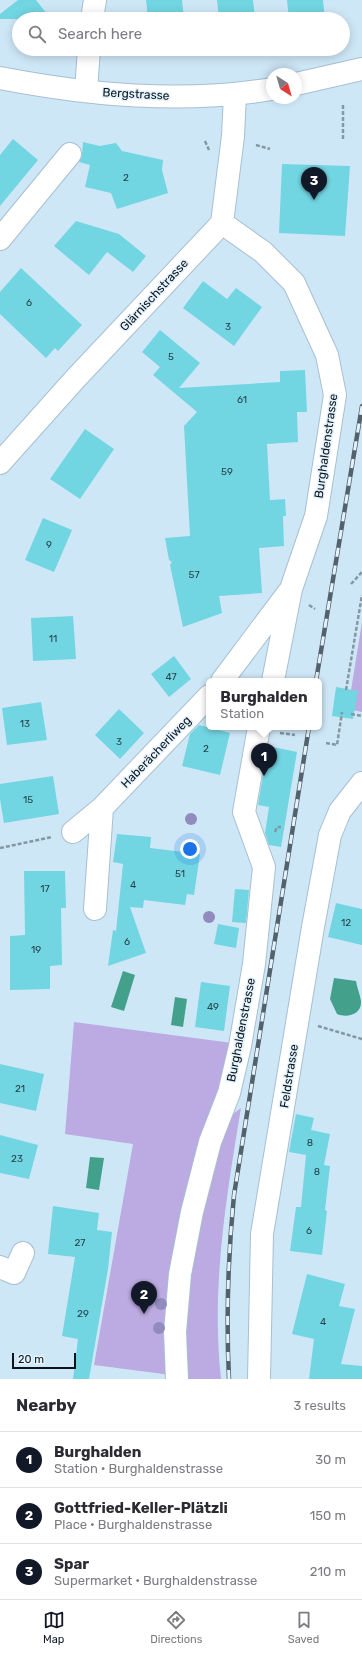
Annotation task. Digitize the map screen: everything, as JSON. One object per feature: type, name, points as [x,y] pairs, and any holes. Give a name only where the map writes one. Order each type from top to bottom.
[{"type":"street","points":[[93,12],[95,0]]},
{"type":"street","points":[[86,91],[88,56]]},
{"type":"street","points":[[302,83],[362,69]]},
{"type":"street","name":"Bergstrasse","points":[[0,78],[42,86],[164,97],[235,95],[266,90]]},
{"type":"street","points":[[222,223],[233,136],[235,95]]},
{"type":"street","points":[[0,239],[70,154]]},
{"type":"street","name":"Glärnischstrasse","points":[[0,463],[76,378],[222,223]]},
{"type":"street","name":"Burghaldenstrasse","points":[[222,223],[263,252],[294,283],[327,355],[335,395],[316,516],[291,589],[274,678]]},
{"type":"street","points":[[224,678],[291,589]]},
{"type":"street","name":"Haberächerliweg","points":[[73,832],[102,808],[206,699]]},
{"type":"street","name":"Burghaldenstrasse","points":[[176,1379],[175,1332],[180,1274],[192,1212],[210,1142],[229,1093],[240,1046],[254,964],[264,867],[244,812],[269,730]]},
{"type":"street","name":"Feldstrasse","points":[[258,1379],[262,1234],[315,919],[330,835],[340,811],[362,783]]},
{"type":"street","points":[[95,909],[102,808]]},
{"type":"street","points":[[0,1267],[14,1273],[23,1253]]},
{"type":"path","points":[[343,105],[343,140]]},
{"type":"path","points":[[256,145],[270,149]]},
{"type":"path","points":[[351,584],[362,572]]},
{"type":"path","points":[[346,690],[362,595]]},
{"type":"path","points":[[326,743],[337,745],[342,712]]},
{"type":"path","points":[[351,714],[362,716]]},
{"type":"path","points":[[269,730],[295,735]]},
{"type":"path","points":[[0,848],[42,839]]},
{"type":"path","points":[[334,1031],[362,1039]]},
{"type":"shaded area","points":[[362,622],[362,712],[348,709]]},
{"type":"shaded area","points":[[123,971],[135,975],[124,1011],[111,1007]]},
{"type":"shaded area","points":[[334,978],[356,981],[361,1006],[359,1010],[353,1014],[345,1016],[337,1014],[330,999]]},
{"type":"shaded area","points":[[175,997],[187,999],[183,1027],[171,1025]]},
{"type":"shaded area","points":[[74,1022],[232,1043],[171,1375],[94,1365],[133,1144],[65,1134]]},
{"type":"shaded area","points":[[241,1108],[225,1209],[219,1277],[218,1345],[221,1379],[183,1379],[181,1333],[198,1213],[230,1116]]},
{"type":"shaded area","points":[[90,1157],[104,1158],[99,1190],[86,1188]]},
{"type":"building","points":[[18,0],[36,0],[45,12],[12,12],[12,19],[0,19],[0,14]]},
{"type":"building","points":[[146,0],[182,0],[183,12],[147,12]]},
{"type":"building","points":[[217,0],[253,0],[254,12],[218,12]]},
{"type":"building","points":[[287,0],[323,0],[324,12],[288,12]]},
{"type":"building","points":[[13,139],[38,160],[0,206],[0,155]]},
{"type":"building","points":[[83,142],[100,146],[116,143],[122,151],[163,160],[162,170],[168,193],[117,209],[111,193],[85,187],[90,165],[79,162],[82,156]]},
{"type":"building","points":[[282,164],[350,166],[345,236],[279,233]]},
{"type":"building","points":[[76,221],[119,234],[146,256],[133,272],[107,252],[89,275],[54,246]]},
{"type":"building","points":[[21,268],[82,325],[58,351],[55,348],[46,358],[0,314],[0,292]]},
{"type":"building","points":[[203,281],[227,299],[236,288],[262,307],[234,346],[183,308]]},
{"type":"building","points":[[160,330],[200,363],[179,388],[280,382],[280,371],[305,370],[307,412],[297,412],[298,442],[267,444],[270,500],[285,499],[286,516],[283,516],[284,546],[259,548],[262,593],[219,596],[222,613],[183,627],[170,565],[172,562],[169,560],[165,538],[190,536],[184,426],[197,412],[153,375],[160,367],[142,352]]},
{"type":"building","points":[[85,429],[114,449],[80,499],[50,479]]},
{"type":"building","points":[[43,518],[72,530],[54,572],[25,560]]},
{"type":"building","points":[[73,616],[76,659],[33,661],[31,618]]},
{"type":"building","points":[[174,656],[191,679],[169,697],[151,674]]},
{"type":"building","points":[[336,687],[358,691],[353,719],[332,716]]},
{"type":"building","points":[[41,702],[47,740],[7,745],[2,708]]},
{"type":"building","points":[[119,709],[144,733],[120,759],[95,735]]},
{"type":"building","points":[[199,725],[206,727],[206,730],[218,730],[230,733],[220,775],[182,766],[190,734]]},
{"type":"building","points":[[268,746],[297,752],[281,847],[269,845],[265,833],[269,807],[258,805]]},
{"type":"building","points":[[53,776],[59,814],[4,823],[0,799],[0,784]]},
{"type":"building","points":[[117,834],[151,837],[150,848],[200,854],[194,895],[187,894],[185,905],[144,900],[143,908],[130,907],[146,953],[108,966],[113,930],[116,931],[123,864],[113,862]]},
{"type":"building","points":[[24,871],[65,871],[66,908],[61,908],[62,965],[50,966],[50,989],[10,990],[10,936],[25,935]]},
{"type":"building","points":[[235,889],[249,890],[246,923],[232,922]]},
{"type":"building","points":[[336,903],[362,909],[362,945],[328,937]]},
{"type":"building","points":[[218,924],[239,928],[236,948],[214,944]]},
{"type":"building","points":[[201,982],[230,986],[224,1031],[195,1027]]},
{"type":"building","points":[[0,1064],[44,1074],[36,1111],[0,1103]]},
{"type":"building","points":[[296,1114],[314,1118],[311,1130],[330,1134],[324,1165],[330,1166],[322,1255],[290,1251],[296,1207],[301,1207],[306,1155],[289,1152]]},
{"type":"building","points":[[0,1135],[38,1145],[29,1179],[0,1173]]},
{"type":"building","points":[[53,1206],[99,1213],[97,1230],[112,1232],[108,1269],[89,1379],[73,1379],[78,1339],[62,1336],[75,1257],[48,1254]]},
{"type":"building","points":[[307,1274],[345,1284],[339,1306],[355,1309],[341,1364],[362,1366],[362,1379],[309,1379],[314,1339],[292,1334]]},
{"type":"railway","points":[[317,678],[362,406]]},
{"type":"railway","points":[[229,1379],[228,1287],[234,1195],[309,730]]},
{"type":"place","name":"Spar","points":[[314,200]]},
{"type":"place","name":"Burghalden","points":[[264,776]]},
{"type":"place","name":"Gottfried-Keller-Plätzli","points":[[144,1314]]}]
